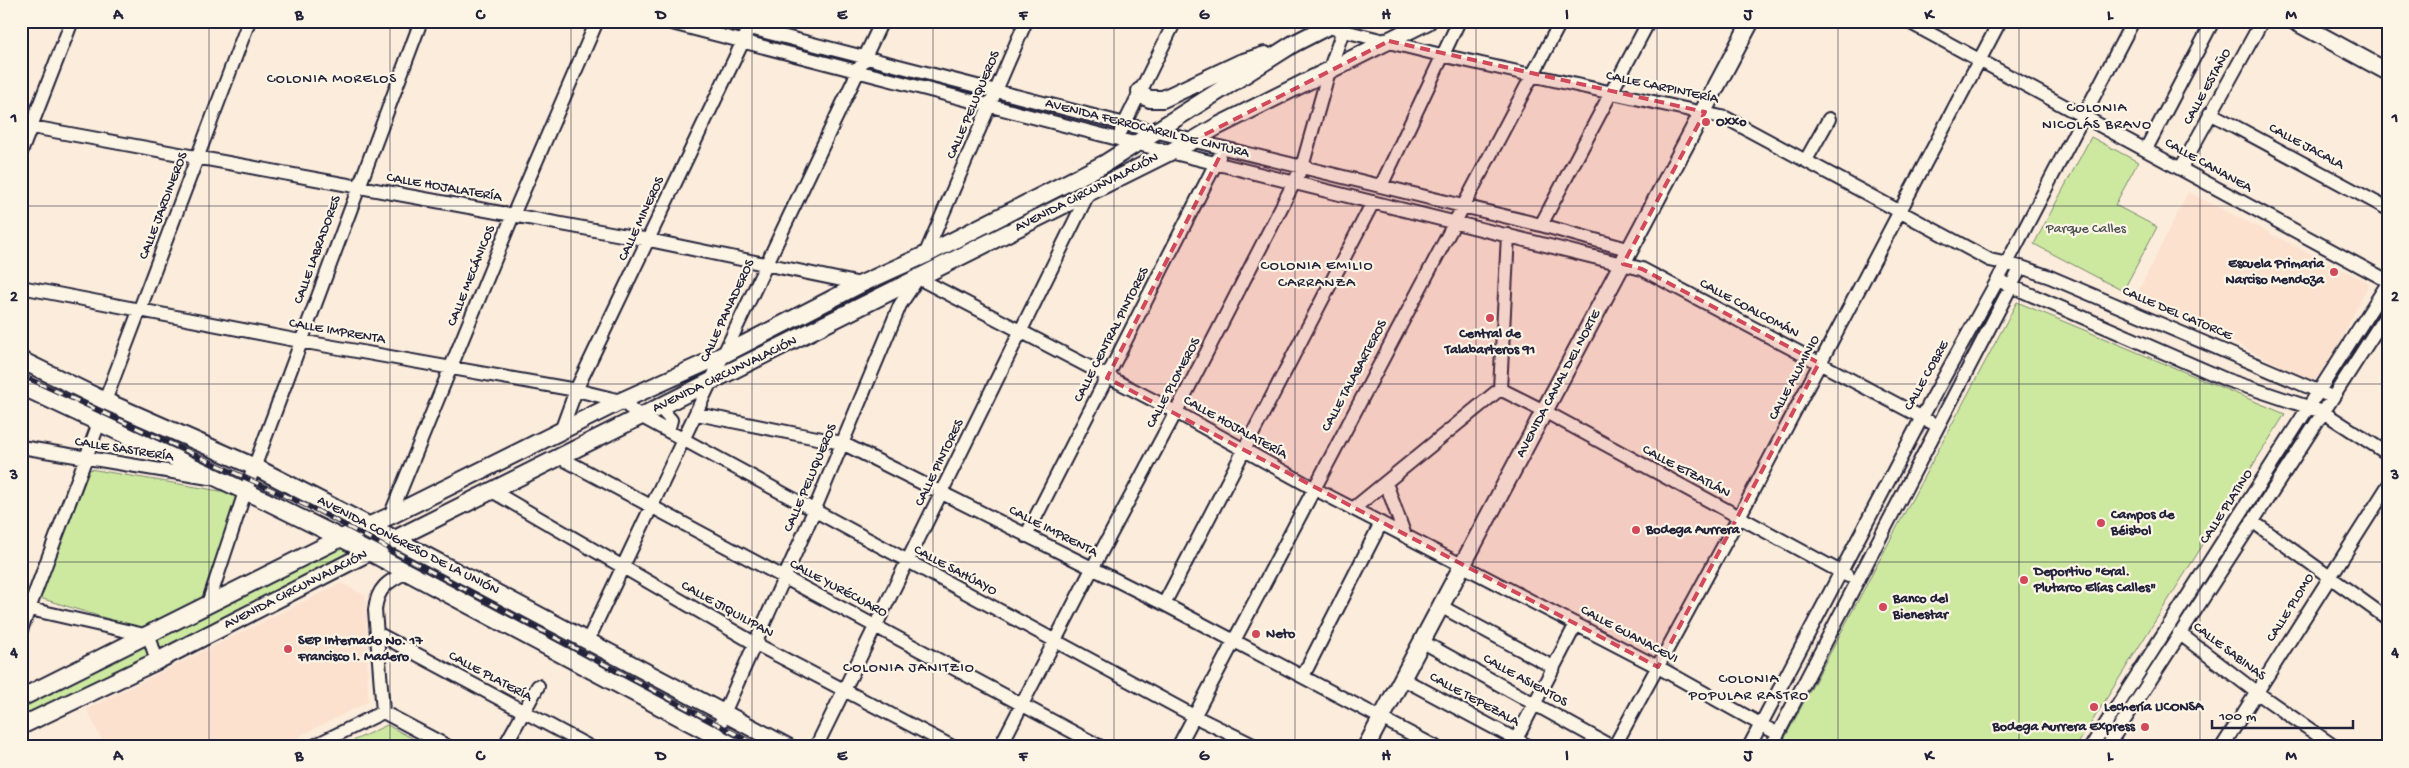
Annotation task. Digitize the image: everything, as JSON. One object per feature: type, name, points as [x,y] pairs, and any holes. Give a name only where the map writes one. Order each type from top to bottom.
[{"type":"main road","name":"AVENIDA CIRCUNVALACIÓN","points":[[21,726],[157,661],[371,553],[395,538],[561,458],[659,407],[1194,140],[1216,126],[1428,21]]},
{"type":"main road","name":"AVENIDA CANAL DEL NORTE","points":[[1366,747],[1705,112],[1751,21]]},
{"type":"main road","points":[[2294,21],[2388,72]]},
{"type":"main road","name":"AVENIDA CIRCUNVALACIÓN","points":[[21,698],[149,636],[208,604],[341,538],[370,526],[621,401],[725,354],[861,284],[925,255],[1140,143],[1293,44],[1334,24]]},
{"type":"main road","points":[[1140,91],[1141,95],[1150,99],[1163,99],[1240,63],[1293,44]]},
{"type":"main road","points":[[1211,97],[1208,112],[1210,121],[1216,126]]},
{"type":"main road","name":"AVENIDA CONGRESO DE LA UNIÓN","points":[[21,360],[105,401],[255,468],[395,538],[788,747]]},
{"type":"main road","name":"AVENIDA CONGRESO DE LA UNIÓN","points":[[21,386],[222,480],[371,553],[715,742],[736,747]]},
{"type":"street","points":[[21,152],[26,126],[72,21]]},
{"type":"street","name":"CALLE JARDINEROS","points":[[105,401],[249,21]]},
{"type":"street","name":"CALLE LABRADORES","points":[[208,604],[245,492],[420,21]]},
{"type":"street","name":"CALLE MECÁNICOS","points":[[390,516],[513,215],[597,21]]},
{"type":"street","name":"AVENIDA FERROCARRIL DE CINTURA","points":[[664,21],[697,26],[742,42],[1118,139],[1454,222],[1508,235],[1627,257]]},
{"type":"street","name":"AVENIDA FERROCARRIL DE CINTURA","points":[[723,21],[751,25],[865,57],[1125,124],[1541,225],[1627,257]]},
{"type":"street","name":"CALLE PANADEROS","points":[[588,640],[882,21]]},
{"type":"street","name":"CALLE PELUQUEROS","points":[[925,255],[1026,21]]},
{"type":"street","points":[[1118,139],[1175,21]]},
{"type":"street","points":[[1381,186],[1441,55],[1459,21]]},
{"type":"street","name":"CALLE TALABARTEROS","points":[[1178,747],[1561,21]]},
{"type":"street","points":[[1541,225],[1649,21]]},
{"type":"street","name":"CALLE CANANEA","points":[[1907,21],[2388,282]]},
{"type":"street","name":"CALLE ALUMINIO","points":[[1613,747],[1739,517],[1898,212],[1944,132],[2000,21]]},
{"type":"street","name":"CALLE COBRE","points":[[1749,747],[1921,418],[2007,263],[2134,21]]},
{"type":"street","points":[[2146,149],[2214,21]]},
{"type":"street","name":"CALLE ESTAÑO","points":[[2181,168],[2262,21]]},
{"type":"street","name":"CALLE CARPINTERÍA","points":[[1334,24],[1388,42],[1441,55],[1726,118],[1990,260],[2007,263]]},
{"type":"street","name":"CALLE PLOMEROS","points":[[1000,747],[1302,167],[1329,71],[1334,24]]},
{"type":"street","name":"CALLE MINEROS","points":[[561,432],[576,390],[751,25]]},
{"type":"street","points":[[928,90],[933,75]]},
{"type":"street","name":"CALLE JACALA","points":[[2210,113],[2388,208]]},
{"type":"street","points":[[1806,160],[1829,120]]},
{"type":"street","name":"CALLE HOJALATERÍA","points":[[26,126],[199,156],[649,240],[861,284]]},
{"type":"street","name":"CALLE CENTRAL PINTORES","points":[[1026,536],[1224,148]]},
{"type":"street","name":"CALLE PINTORES","points":[[816,747],[1090,192]]},
{"type":"street","points":[[1164,604],[1373,202]]},
{"type":"street","points":[[1353,509],[1500,390],[1508,235]]},
{"type":"street","name":"CALLE COALCOMÁN","points":[[1627,257],[1642,269],[1938,426]]},
{"type":"street","name":"CALLE DEL CATORCE","points":[[2007,263],[2050,276],[2332,397]]},
{"type":"street","points":[[1771,747],[2021,267]]},
{"type":"street","name":"CALLE HOJALATERÍA","points":[[918,278],[1020,333],[1176,412],[1313,488],[1463,566]]},
{"type":"street","name":"CALLE PELUQUEROS","points":[[715,742],[724,713],[814,511],[900,305],[918,278]]},
{"type":"street","points":[[1998,279],[2227,380],[2323,412],[2388,454]]},
{"type":"street","name":"CALLE PLATINO","points":[[2100,745],[2319,390],[2388,282]]},
{"type":"street","name":"CALLE IMPRENTA","points":[[21,287],[300,341],[576,390],[621,401],[642,417]]},
{"type":"street","name":"CALLE PLATINO","points":[[2100,745],[2179,633],[2388,312]]},
{"type":"street","name":"CALLE ETZATLÁN","points":[[1500,390],[1544,411],[1857,580]]},
{"type":"street","points":[[659,407],[671,420],[668,430]]},
{"type":"street","name":"CALLE IMPRENTA","points":[[696,414],[842,443],[1164,604],[1436,747]]},
{"type":"street","name":"CALLE SAHÚAYO","points":[[642,417],[907,562],[1194,716],[1257,747]]},
{"type":"street","points":[[21,630],[24,609],[98,423]]},
{"type":"street","name":"CALLE SASTRERÍA","points":[[21,447],[84,459],[222,480]]},
{"type":"street","name":"CALLE YURÉCUARO","points":[[561,458],[1101,747]]},
{"type":"street","points":[[1386,483],[1405,536]]},
{"type":"street","name":"CALLE PLOMO","points":[[2222,747],[2388,486]]},
{"type":"street","name":"CALLE JIQUILIPAN","points":[[492,491],[754,643],[953,747]]},
{"type":"street","points":[[2252,521],[2388,619]]},
{"type":"street","points":[[1303,676],[1381,523]]},
{"type":"street","name":"CALLE GUANACEVI","points":[[1463,566],[1658,667],[1778,734]]},
{"type":"street","points":[[382,712],[374,610],[376,598],[381,588],[390,580],[407,572]]},
{"type":"street","points":[[1442,607],[1553,668]]},
{"type":"street","points":[[24,609],[149,636],[157,661]]},
{"type":"street","points":[[1514,743],[1576,624]]},
{"type":"street","name":"CALLE PLATERÍA","points":[[377,633],[590,747]]},
{"type":"street","name":"CALLE SABINAS","points":[[2179,633],[2256,692],[2335,747]]},
{"type":"street","name":"CALLE ASIENTOS","points":[[1423,642],[1613,747]]},
{"type":"street","name":"CALLE TEPEZALA","points":[[1403,679],[1514,743],[1530,747]]},
{"type":"street","points":[[504,747],[538,686]]},
{"type":"street","points":[[312,747],[382,712]]},
{"type":"street","points":[[382,712],[449,747]]},
{"type":"highlighted area","points":[[1389,41],[1705,112],[1623,264],[1642,269],[1819,363],[1658,667],[1107,378],[1224,148],[1194,140]]},
{"type":"shaded area","points":[[2188,192],[2369,283],[2319,385],[2137,294]]},
{"type":"shaded area","name":"SEP Internado No. 17 Francisco I. Madero","points":[[341,583],[366,596],[368,702],[278,747],[105,747],[87,709]]},
{"type":"green space","name":"Parque Calles","points":[[2091,137],[2138,162],[2115,205],[2157,227],[2123,291],[2034,244]]},
{"type":"green space","name":"Deportivo \"Gral. Plutarco Elías Calles\"","points":[[2017,302],[2285,414],[2076,747],[1780,747]]},
{"type":"green space","points":[[90,469],[238,494],[196,615],[343,545],[356,552],[21,721],[21,703],[154,633],[40,598]]},
{"type":"green space","points":[[387,725],[429,747],[340,747]]},
{"type":"railway","points":[[21,375],[318,511],[760,747]]},
{"type":"place","name":"Oxxo","points":[[1706,122]]},
{"type":"place","name":"Escuela Primaria Narciso Mendoza","points":[[2334,272]]},
{"type":"place","name":"Central de Talabarteros 91","points":[[1490,318]]},
{"type":"place","name":"Campos de Béisbol","points":[[2101,523]]},
{"type":"place","name":"Bodega Aurrera","points":[[1636,530]]},
{"type":"place","name":"Deportivo \"Gral. Plutarco Elías Calles\"","points":[[2024,580]]},
{"type":"place","name":"Banco del Bienestar","points":[[1883,607]]},
{"type":"place","name":"Neto","points":[[1256,634]]},
{"type":"place","name":"SEP Internado No. 17 Francisco I. Madero","points":[[288,649]]},
{"type":"place","name":"Lechería LICONSA","points":[[2094,707]]},
{"type":"place","name":"Bodega Aurrera Express","points":[[2145,727]]},
{"type":"district","name":"COLONIA MORELOS","points":[[332,79]]},
{"type":"district","name":"COLONIA NICOLÁS BRAVO","points":[[2097,116]]},
{"type":"district","name":"COLONIA EMILIO CARRANZA","points":[[1317,274]]},
{"type":"district","name":"COLONIA JANITZIO","points":[[909,668]]},
{"type":"district","name":"COLONIA POPULAR RASTRO","points":[[1749,688]]}]
